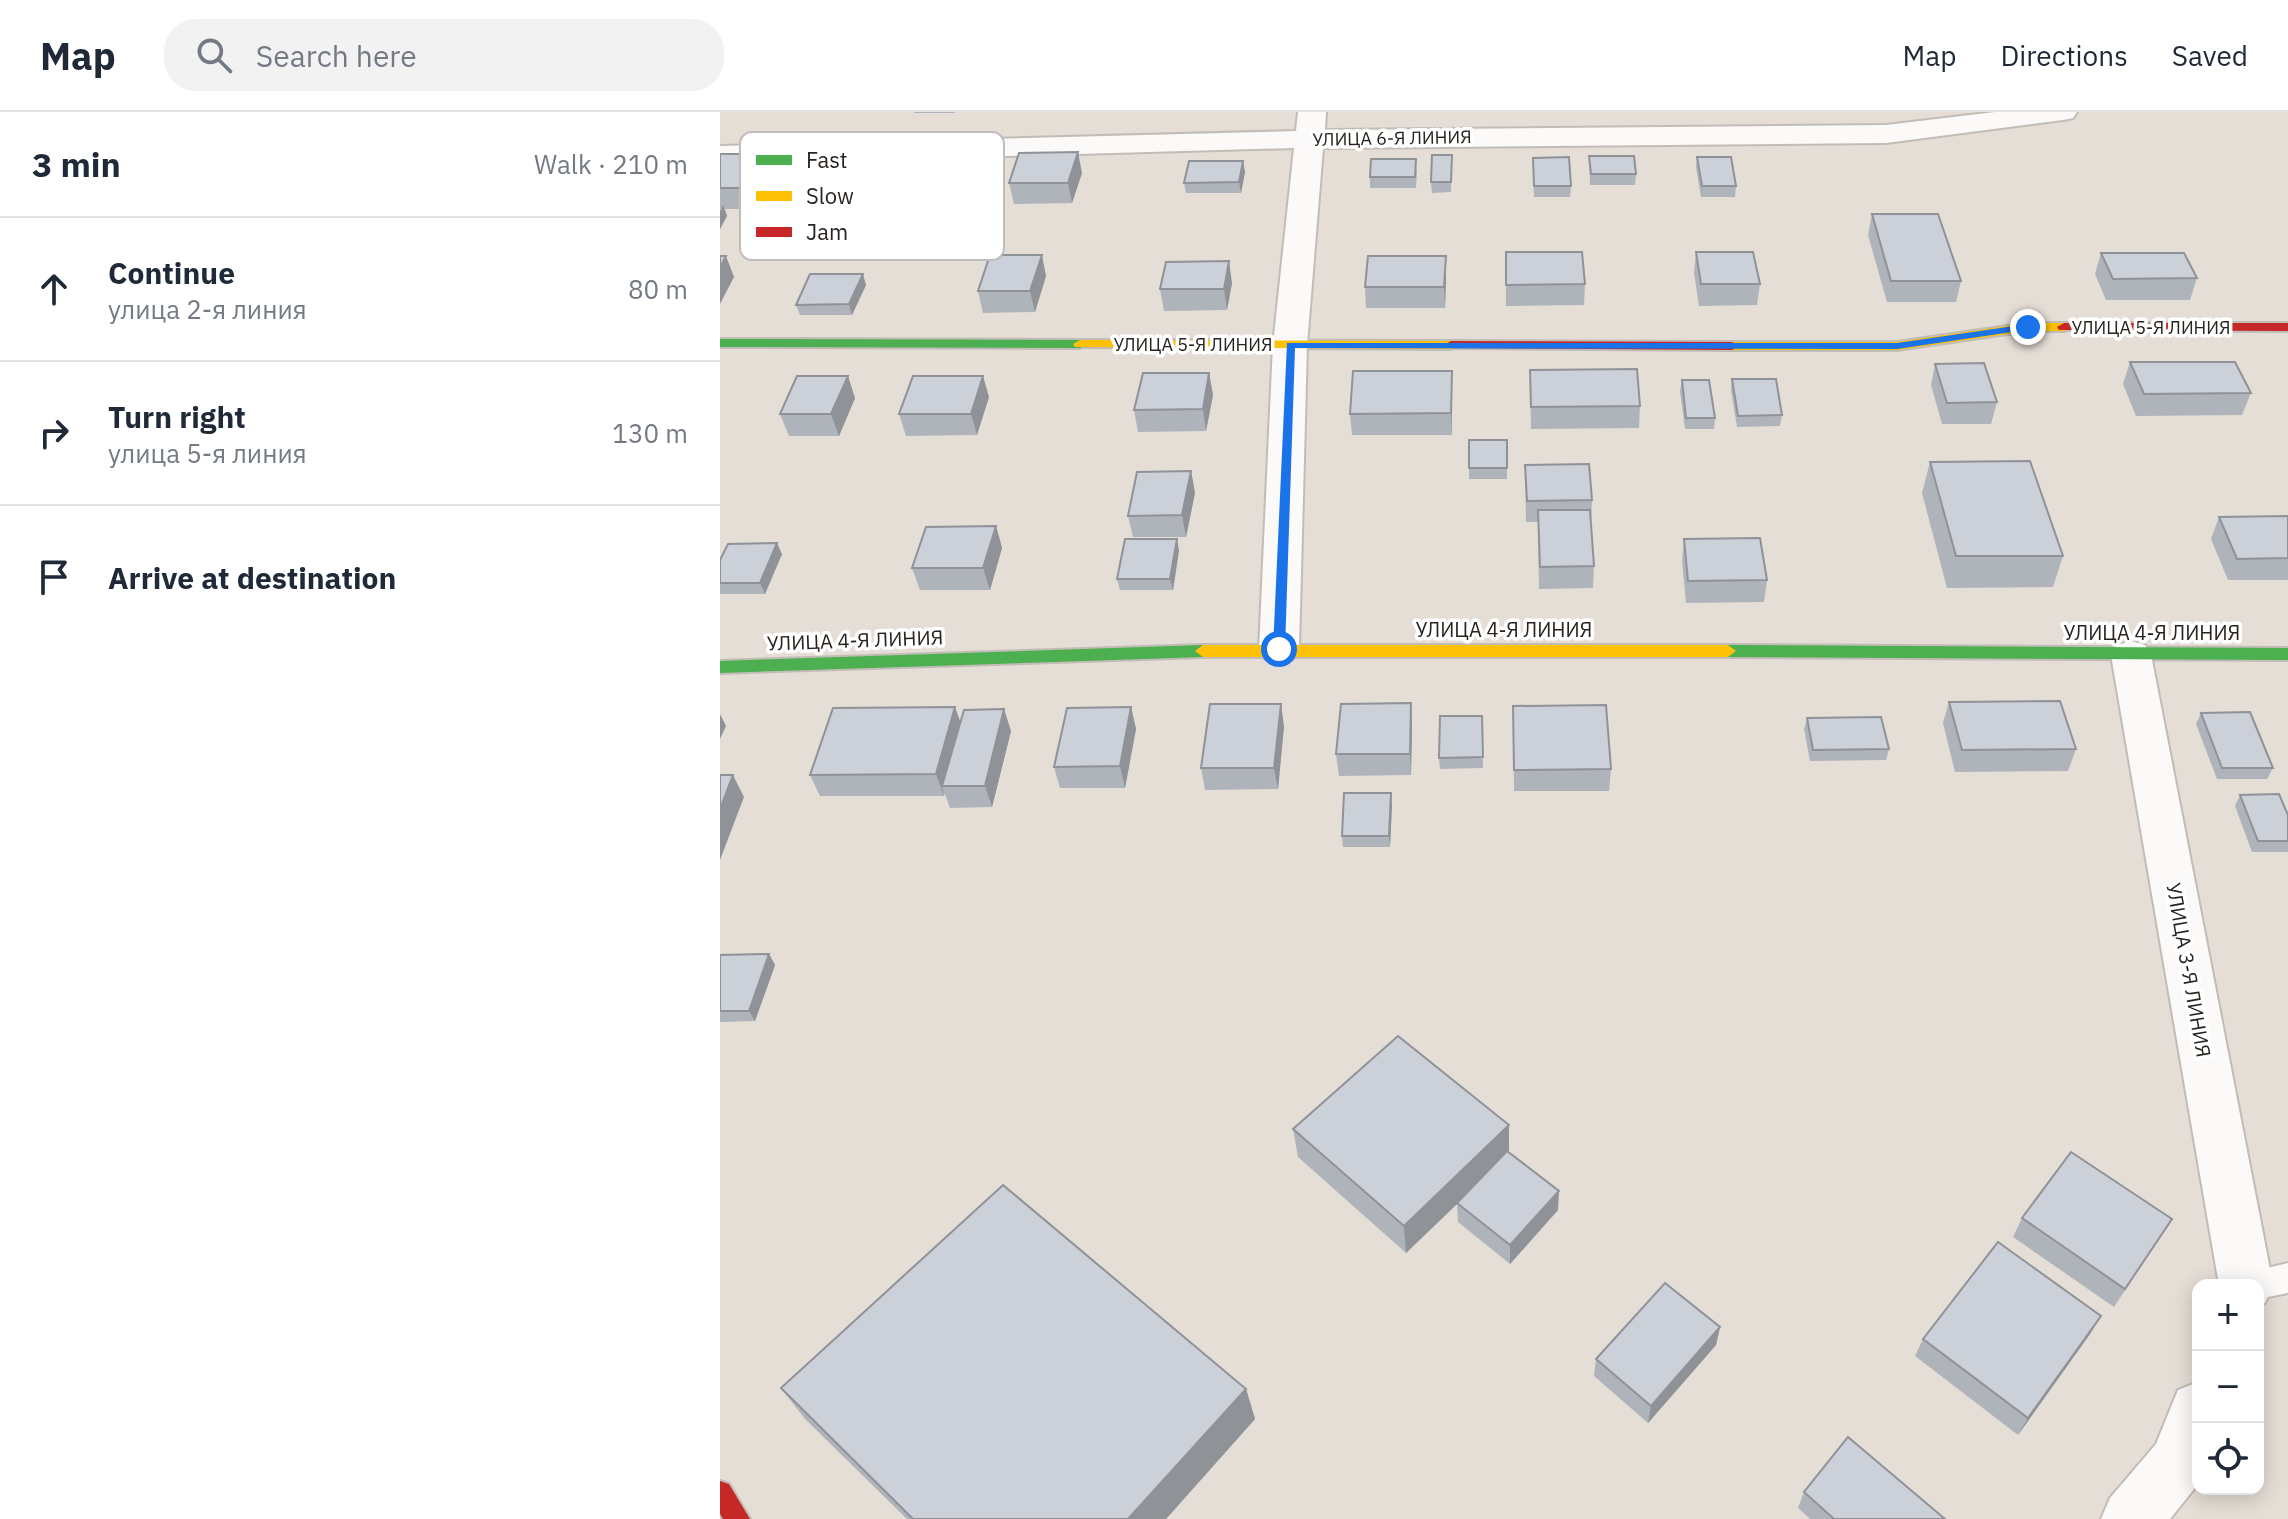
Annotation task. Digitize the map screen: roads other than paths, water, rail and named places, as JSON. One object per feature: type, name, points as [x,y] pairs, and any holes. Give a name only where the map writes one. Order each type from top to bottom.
[{"type":"street","name":"УЛИЦА 6-Я ЛИНИЯ","points":[[1004,141],[1313,126],[1886,134],[2063,112]]},
{"type":"street","points":[[1279,649],[1290,345],[1313,126]]},
{"type":"street","name":"УЛИЦА 6-Я ЛИНИЯ","points":[[720,155],[740,154]]},
{"type":"street","name":"УЛИЦА 5-Я ЛИНИЯ","points":[[720,343],[1897,346],[2028,327],[2288,327]]},
{"type":"street","name":"УЛИЦА 4-Я ЛИНИЯ","points":[[720,667],[1279,649],[2288,654]]},
{"type":"street","name":"УЛИЦА 3-Я ЛИНИЯ","points":[[2131,655],[2245,1279]]},
{"type":"street","points":[[2131,1519],[2177,1464],[2193,1423]]},
{"type":"street","points":[[720,1493],[738,1519]]},
{"type":"lane","points":[[2264,1283],[2288,1278]]}]
